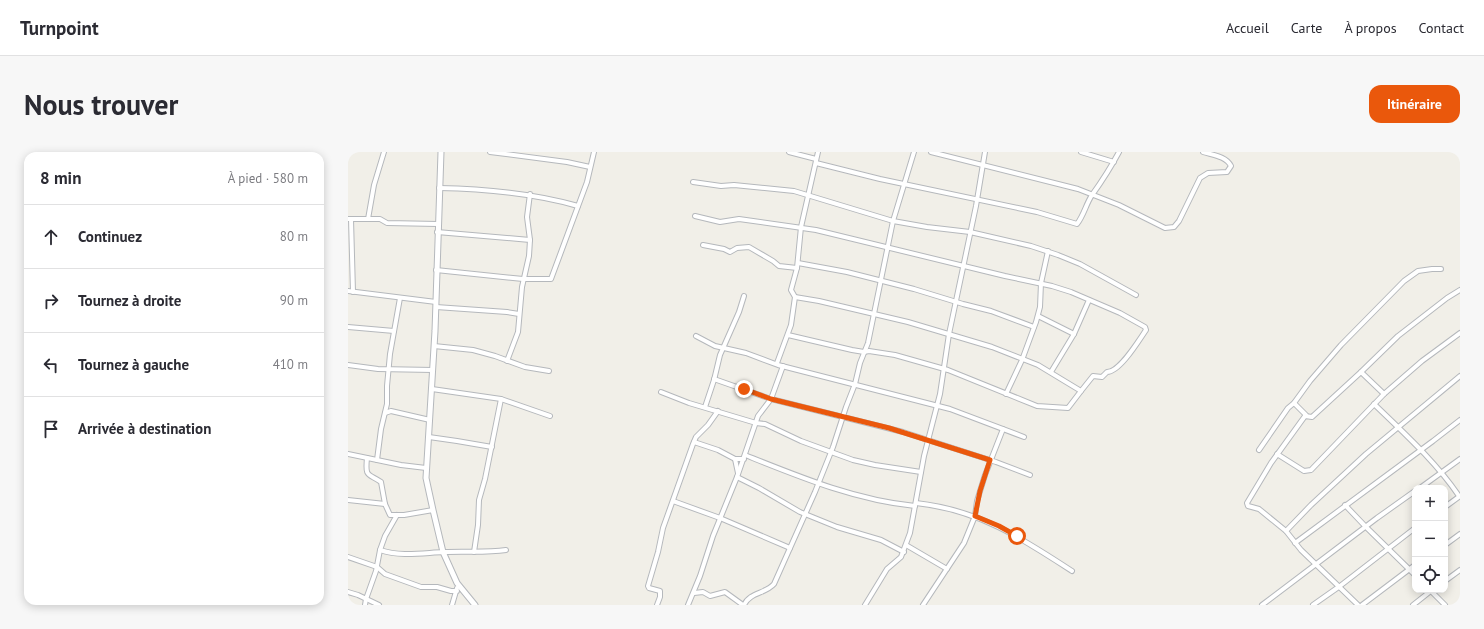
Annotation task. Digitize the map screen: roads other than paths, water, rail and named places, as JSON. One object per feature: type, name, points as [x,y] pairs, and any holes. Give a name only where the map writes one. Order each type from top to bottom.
[{"type":"street","points":[[368,219],[372,191],[384,152]]},
{"type":"street","points":[[441,152],[433,370],[426,468],[427,484],[443,552],[457,583],[475,605]]},
{"type":"street","points":[[490,152],[567,162],[590,167]]},
{"type":"street","points":[[436,270],[523,279],[551,279],[587,182],[594,152]]},
{"type":"street","points":[[789,152],[861,175],[1037,212],[1077,224],[1093,194],[1119,152]]},
{"type":"street","points":[[777,363],[788,335],[795,297],[792,290],[798,262],[801,227],[818,152]]},
{"type":"street","points":[[694,592],[703,592],[710,596],[725,592],[743,605],[752,595],[769,589],[774,584],[806,514],[831,452],[855,384],[860,363],[868,343],[893,220],[914,152]]},
{"type":"street","points":[[931,152],[1073,187],[1136,213],[1160,227],[1170,228],[1174,227],[1179,221],[1200,178],[1208,173],[1227,172],[1229,169],[1229,163],[1224,159],[1203,152]]},
{"type":"street","points":[[865,605],[887,569],[898,561],[904,552],[913,520],[921,472],[940,394],[949,334],[962,265],[977,200],[984,152]]},
{"type":"street","points":[[1081,152],[1114,162]]},
{"type":"street","points":[[693,182],[721,186],[785,190],[893,220],[927,227],[970,232],[1031,246],[1080,264],[1136,295]]},
{"type":"street","points":[[439,188],[530,194],[578,206]]},
{"type":"street","points":[[507,361],[518,332],[523,279],[529,262],[530,240],[527,218],[530,194]]},
{"type":"street","points":[[696,216],[720,222],[739,219],[801,227],[1041,283],[1062,289],[1120,313],[1142,324],[1147,329],[1130,353],[1117,367],[1107,372],[1102,378],[1093,376],[1070,407],[1066,408],[1037,406],[943,368],[895,355],[869,351],[864,352],[822,344],[788,335]]},
{"type":"street","points":[[353,292],[350,219],[381,219],[387,223],[438,224]]},
{"type":"street","points":[[437,232],[530,240]]},
{"type":"street","points":[[702,245],[724,249],[730,252],[737,248],[749,247],[779,266],[797,268]]},
{"type":"street","points":[[1006,394],[1022,360],[1038,316],[1041,283],[1048,251]]},
{"type":"street","points":[[798,262],[847,272],[914,289],[955,302],[991,311],[1034,327]]},
{"type":"street","points":[[1259,450],[1288,408],[1294,403],[1310,381],[1341,346],[1404,281],[1418,271],[1432,268],[1441,269]]},
{"type":"street","points":[[1294,403],[1306,415],[1312,417],[1398,336],[1447,298],[1460,290]]},
{"type":"street","points":[[348,292],[400,298],[436,305],[519,314]]},
{"type":"street","points":[[705,407],[723,348],[744,296]]},
{"type":"street","points":[[795,297],[819,301],[908,322],[992,347],[1038,365],[1081,391]]},
{"type":"street","points":[[377,460],[381,430],[387,404],[389,368],[400,298]]},
{"type":"street","points":[[1051,372],[1074,334],[1089,300]]},
{"type":"street","points":[[1038,316],[1074,334]]},
{"type":"street","points":[[348,328],[394,331]]},
{"type":"street","points":[[1277,454],[1304,471],[1308,471],[1384,394],[1422,361],[1460,333]]},
{"type":"street","points":[[696,336],[714,346],[746,353],[767,362],[777,363],[783,366],[961,412],[1024,437]]},
{"type":"street","points":[[434,346],[473,350],[526,367],[549,371]]},
{"type":"street","points":[[348,365],[433,370]]},
{"type":"street","points":[[688,605],[720,518],[738,475],[756,423],[761,412],[771,399],[783,366]]},
{"type":"street","points":[[1361,372],[1384,394]]},
{"type":"street","points":[[1286,531],[1329,488],[1398,427],[1460,376]]},
{"type":"street","points":[[714,379],[771,399],[889,428],[990,460],[1030,475]]},
{"type":"street","points":[[432,389],[501,399],[550,416]]},
{"type":"street","points":[[661,392],[756,423],[771,426],[801,441],[853,460],[876,466],[921,472]]},
{"type":"street","points":[[474,552],[478,525],[479,500],[492,447],[501,399]]},
{"type":"street","points":[[387,404],[391,410]]},
{"type":"street","points":[[1374,404],[1421,450],[1460,496],[1448,505]]},
{"type":"street","points":[[385,413],[391,410],[430,420]]},
{"type":"street","points":[[657,605],[660,597],[660,590],[649,588],[648,586],[663,528],[694,442],[698,434],[708,425],[718,411]]},
{"type":"street","points":[[1306,415],[1277,454],[1247,505],[1251,508],[1260,509],[1286,531],[1295,543],[1358,605]]},
{"type":"street","points":[[1295,543],[1345,504],[1421,450],[1460,420]]},
{"type":"street","points":[[924,605],[964,543],[975,516],[980,491],[990,460],[1003,429]]},
{"type":"street","points":[[429,437],[492,447]]},
{"type":"street","points":[[694,442],[712,448],[735,459],[744,457],[818,484],[865,497],[952,510],[975,516],[1006,530],[1072,571]]},
{"type":"street","points":[[348,454],[426,468]]},
{"type":"street","points":[[367,458],[367,473],[381,482],[385,504],[390,515],[397,516],[433,510]]},
{"type":"street","points":[[1424,485],[1460,458]]},
{"type":"street","points":[[735,459],[738,475],[806,514],[837,527],[881,540],[904,552]]},
{"type":"street","points":[[1262,605],[1365,526],[1412,493]]},
{"type":"street","points":[[348,500],[385,504]]},
{"type":"street","points":[[673,501],[720,518],[790,548]]},
{"type":"street","points":[[1345,504],[1412,572]]},
{"type":"street","points":[[365,605],[385,536],[397,516]]},
{"type":"street","points":[[1313,605],[1412,530]]},
{"type":"street","points":[[1448,543],[1460,534]]},
{"type":"street","points":[[906,545],[947,569]]},
{"type":"street","points":[[380,550],[408,555],[443,552],[486,552],[506,550]]},
{"type":"street","points":[[348,557],[377,567],[385,574],[421,587],[437,587],[450,591],[457,591]]},
{"type":"street","points":[[1362,605],[1412,567]]},
{"type":"street","points":[[1448,579],[1460,570]]},
{"type":"street","points":[[452,605],[457,591],[457,583]]},
{"type":"street","points":[[348,592],[380,605]]},
{"type":"street","points":[[1413,605],[1427,593]]},
{"type":"street","points":[[1434,593],[1445,605]]}]
